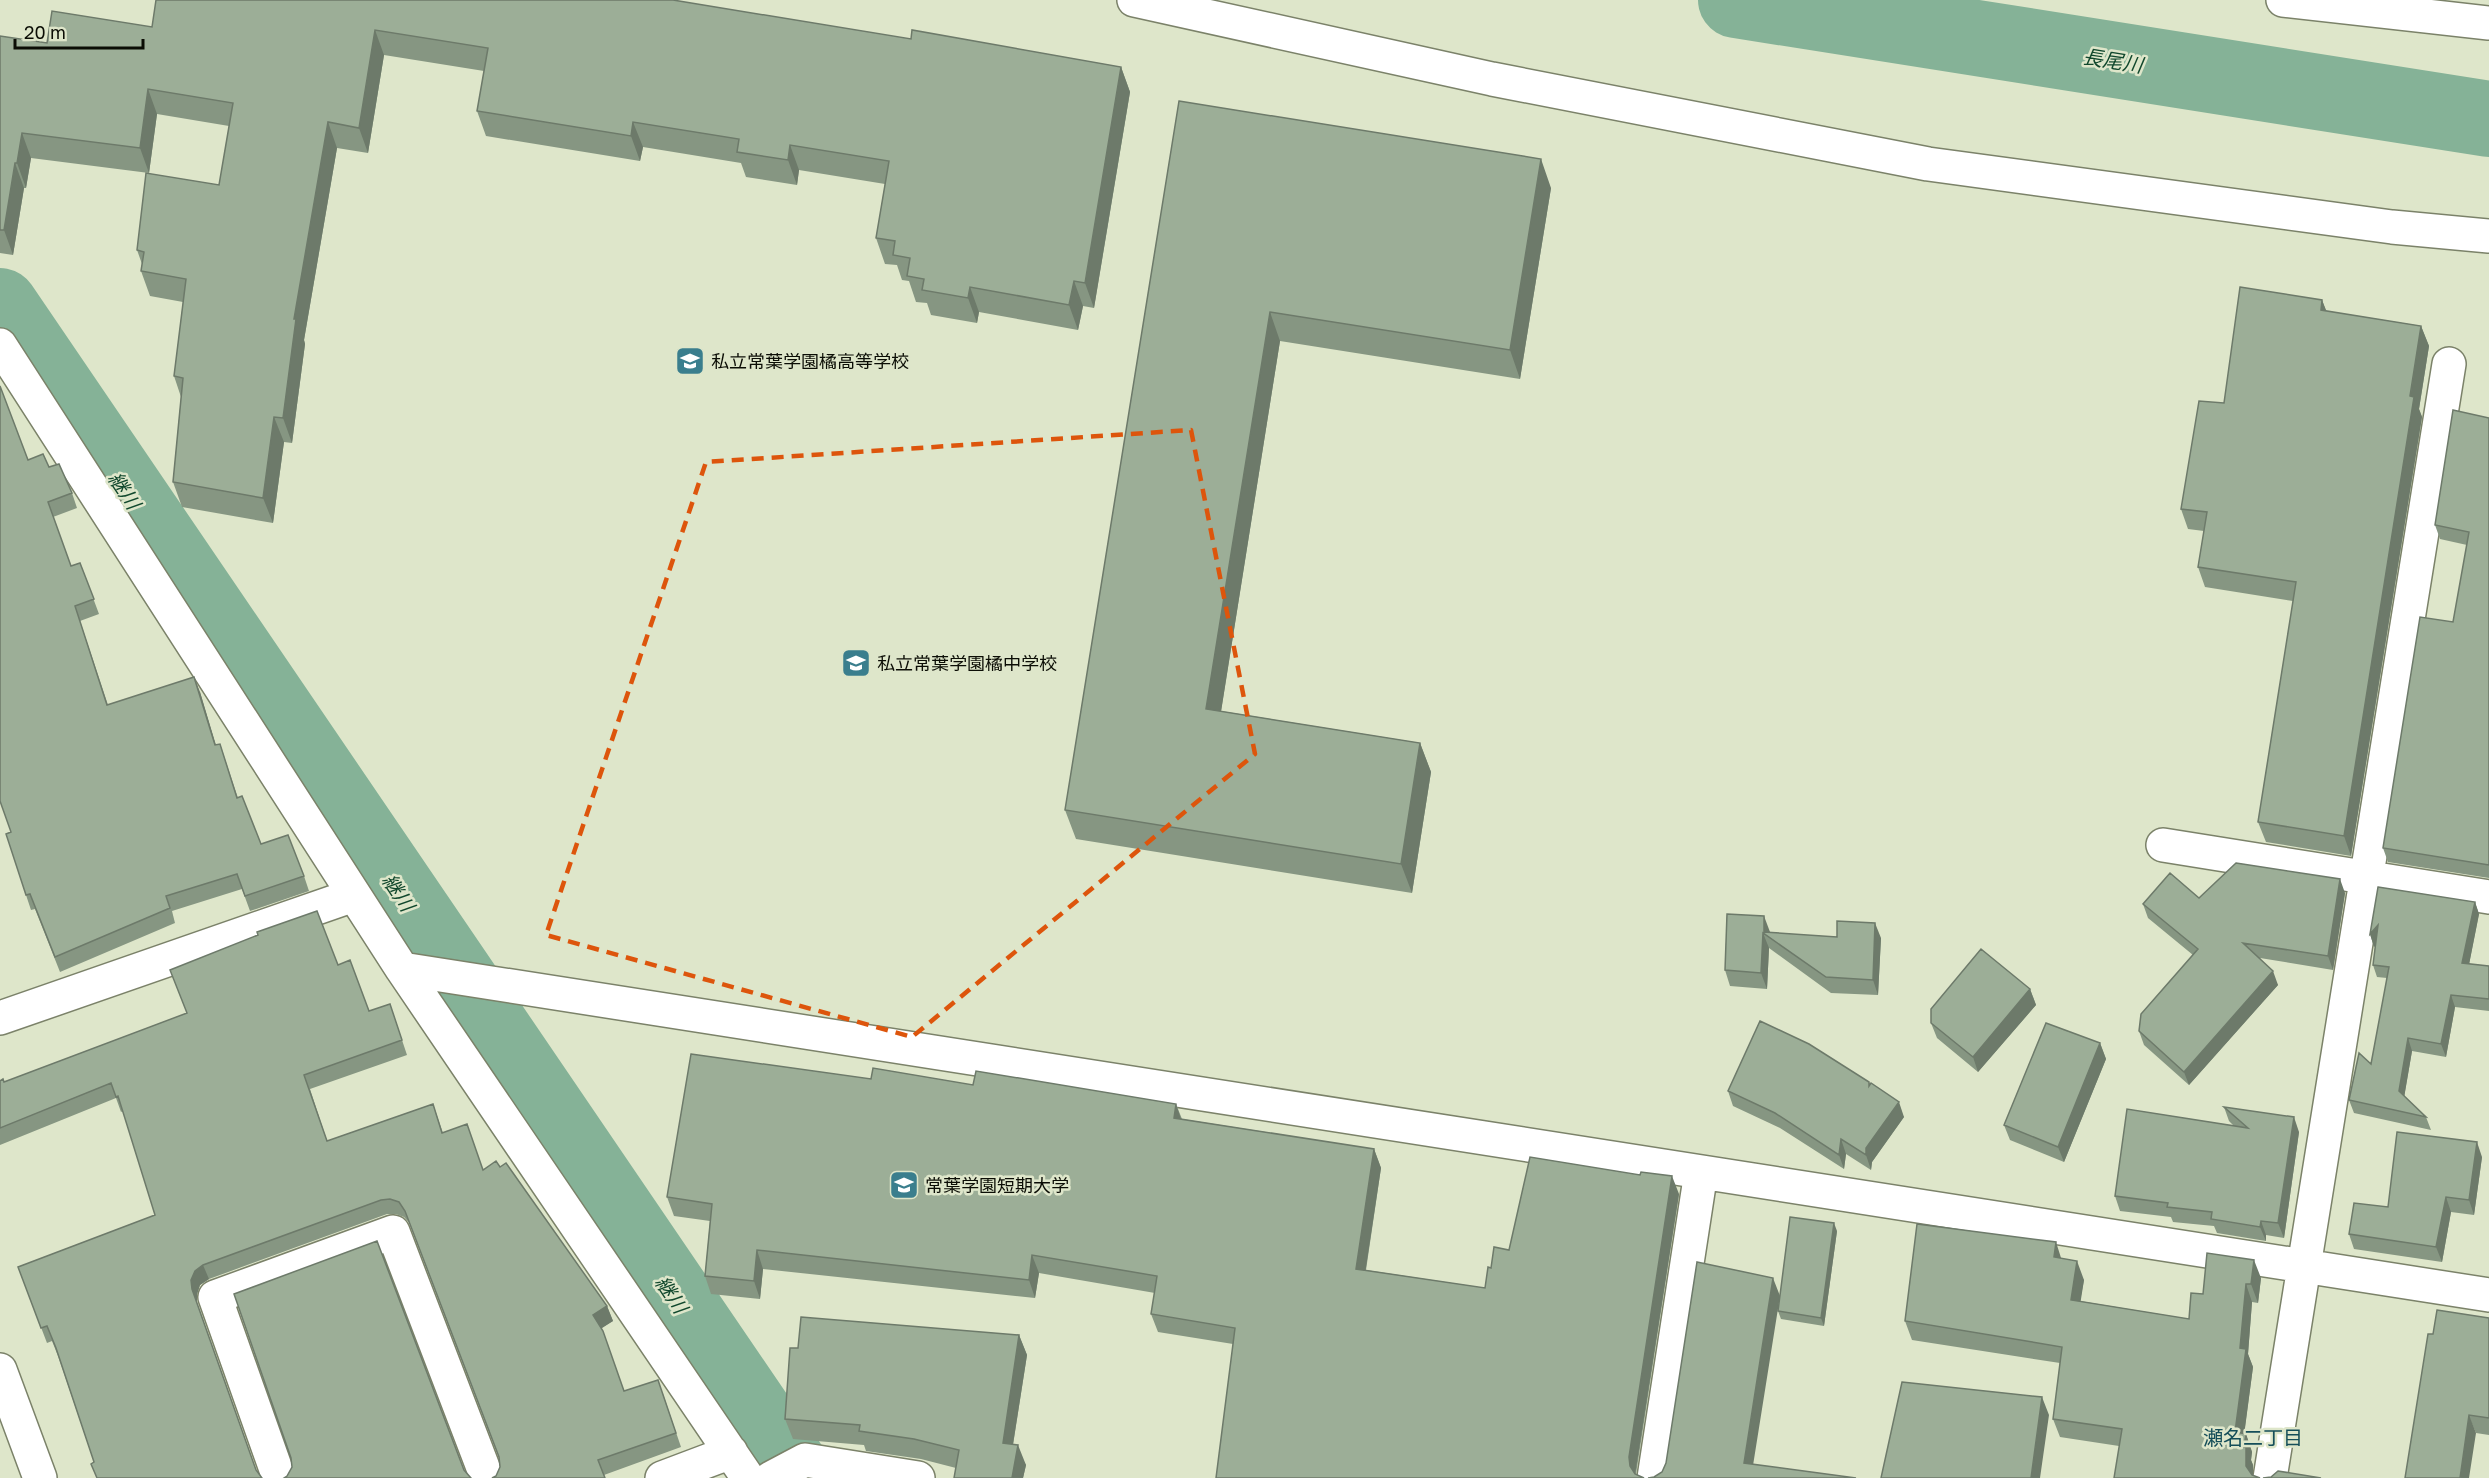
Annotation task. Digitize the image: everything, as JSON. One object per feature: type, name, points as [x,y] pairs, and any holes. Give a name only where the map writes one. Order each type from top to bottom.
[{"type":"street","points":[[1134,0],[1492,79],[1928,164],[2392,227],[2489,236]]},
{"type":"street","points":[[2283,0],[2386,4],[2489,23]]},
{"type":"street","points":[[0,345],[402,969],[740,1465],[662,1478]]},
{"type":"street","points":[[2270,1478],[2306,1266],[2365,878],[2449,364]]},
{"type":"street","points":[[2163,845],[2489,897]]},
{"type":"street","points":[[0,1018],[354,895]]},
{"type":"street","points":[[402,969],[2489,1295]]},
{"type":"street","points":[[1654,1478],[1701,1172]]},
{"type":"street","points":[[279,1478],[215,1297],[393,1232],[487,1478]]},
{"type":"street","points":[[0,1370],[40,1478]]},
{"type":"street","points":[[771,1478],[805,1460],[918,1478]]},
{"type":"highlighted area","points":[[1191,430],[1255,754],[912,1037],[546,935],[706,462]]},
{"type":"building","points":[[156,0],[673,0],[911,39],[912,30],[1121,67],[1085,283],[1074,281],[1069,305],[970,287],[968,298],[922,290],[924,279],[907,276],[910,258],[893,255],[895,241],[876,238],[889,161],[790,145],[788,160],[737,152],[739,139],[633,122],[631,136],[477,111],[488,48],[375,30],[359,128],[328,122],[294,319],[296,319],[283,418],[274,417],[263,498],[173,482],[183,378],[174,376],[186,279],[141,271],[144,252],[137,250],[146,173],[219,185],[233,103],[148,89],[140,148],[22,133],[4,230],[0,230],[0,36],[47,43],[52,11],[152,27]]},
{"type":"building","points":[[1179,101],[1541,159],[1510,350],[1270,312],[1206,709],[1420,743],[1401,864],[1065,810]]},
{"type":"building","points":[[2240,287],[2322,300],[2321,310],[2421,326],[2410,396],[2414,397],[2344,836],[2258,822],[2296,582],[2198,567],[2207,512],[2181,509],[2199,401],[2224,403]]},
{"type":"building","points":[[0,386],[28,460],[43,454],[49,467],[59,464],[72,493],[48,502],[71,566],[80,563],[94,599],[75,606],[107,705],[194,677],[215,745],[220,744],[237,798],[242,796],[261,844],[288,835],[304,876],[245,896],[237,874],[166,896],[170,908],[55,957],[30,894],[26,895],[6,834],[11,832],[0,801]]},
{"type":"building","points":[[2453,410],[2489,418],[2489,865],[2383,848],[2420,617],[2453,622],[2469,532],[2435,525]]},
{"type":"building","points":[[2236,863],[2340,879],[2328,956],[2243,943],[2273,971],[2184,1072],[2139,1031],[2141,1014],[2198,949],[2143,904],[2170,873],[2199,898]]},
{"type":"building","points":[[2378,887],[2475,902],[2462,963],[2489,966],[2489,999],[2451,995],[2441,1044],[2408,1038],[2399,1091],[2426,1117],[2349,1100],[2359,1053],[2371,1064],[2389,967],[2373,965],[2378,925],[2370,934]]},
{"type":"building","points":[[317,911],[338,965],[350,960],[369,1011],[390,1004],[402,1040],[304,1075],[327,1141],[433,1104],[442,1133],[467,1124],[483,1170],[496,1161],[500,1167],[506,1163],[607,1306],[593,1315],[603,1331],[624,1391],[658,1380],[676,1433],[598,1460],[605,1478],[492,1478],[496,1476],[500,1467],[499,1457],[405,1211],[399,1202],[390,1199],[381,1200],[203,1265],[195,1271],[191,1280],[192,1289],[256,1470],[262,1478],[97,1478],[91,1464],[94,1462],[56,1348],[47,1326],[41,1328],[18,1267],[155,1215],[118,1096],[116,1097],[111,1083],[0,1128],[0,1081],[3,1079],[4,1082],[187,1013],[170,970],[258,935],[257,932]]},
{"type":"building","points":[[1727,914],[1764,916],[1764,932],[1837,937],[1837,921],[1875,923],[1873,980],[1826,977],[1763,933],[1761,973],[1725,970]]},
{"type":"building","points":[[1981,949],[2030,989],[1973,1057],[1931,1023],[1931,1009]]},
{"type":"building","points":[[1760,1021],[1809,1044],[1869,1082],[1869,1086],[1871,1083],[1899,1102],[1866,1148],[1866,1155],[1841,1139],[1839,1155],[1775,1113],[1728,1091]]},
{"type":"building","points":[[2046,1023],[2100,1043],[2058,1147],[2004,1125]]},
{"type":"building","points":[[691,1054],[871,1079],[873,1068],[973,1085],[976,1071],[1176,1104],[1174,1118],[1374,1149],[1356,1269],[1485,1288],[1494,1247],[1509,1250],[1530,1157],[1640,1175],[1641,1172],[1672,1176],[1629,1457],[1630,1466],[1635,1474],[1644,1478],[1216,1478],[1235,1328],[1151,1314],[1157,1276],[1032,1255],[1029,1280],[757,1250],[754,1281],[705,1276],[712,1204],[667,1197]]},
{"type":"building","points":[[2224,1107],[2294,1117],[2278,1223],[2261,1221],[2260,1227],[2211,1219],[2212,1212],[2167,1207],[2168,1203],[2115,1196],[2127,1109],[2248,1128]]},
{"type":"building","points":[[2397,1132],[2477,1142],[2469,1200],[2446,1197],[2436,1247],[2349,1234],[2354,1203],[2388,1207]]},
{"type":"building","points":[[1790,1217],[1834,1223],[1821,1318],[1778,1311]]},
{"type":"building","points":[[1917,1224],[2056,1242],[2054,1257],[2077,1261],[2071,1300],[2189,1319],[2191,1293],[2203,1294],[2207,1253],[2254,1260],[2251,1284],[2246,1284],[2240,1348],[2246,1349],[2235,1432],[2246,1434],[2244,1447],[2246,1447],[2246,1466],[2252,1475],[2260,1478],[2114,1478],[2122,1429],[2053,1419],[2062,1347],[1905,1321]]},
{"type":"building","points":[[377,1241],[464,1470],[471,1478],[284,1478],[292,1467],[291,1458],[234,1294]]},
{"type":"building","points":[[1697,1262],[1773,1278],[1744,1463],[1856,1478],[1648,1478],[1662,1472],[1666,1463]]},
{"type":"building","points":[[2437,1310],[2489,1318],[2489,1418],[2469,1415],[2460,1478],[2405,1478],[2428,1334],[2433,1334]]},
{"type":"building","points":[[801,1317],[1019,1335],[1003,1443],[1018,1445],[1012,1478],[954,1478],[959,1450],[914,1439],[859,1431],[860,1425],[785,1419],[790,1348],[798,1348]]},
{"type":"building","points":[[1902,1382],[2042,1397],[2031,1478],[1881,1478]]},
{"type":"building","points":[[2278,1471],[2321,1478],[2263,1478],[2271,1477]]},
{"type":"waterway","name":"長尾川","points":[[1736,0],[2489,119]]},
{"type":"waterway","name":"継川","points":[[0,306],[798,1478]]},
{"type":"place","name":"私立常葉学園橘高等学校","points":[[690,361]]},
{"type":"place","name":"私立常葉学園橘中学校","points":[[856,663]]},
{"type":"place","name":"常葉学園短期大学","points":[[904,1185]]},
{"type":"district","name":"瀬名二丁目","points":[[2253,1437]]}]
